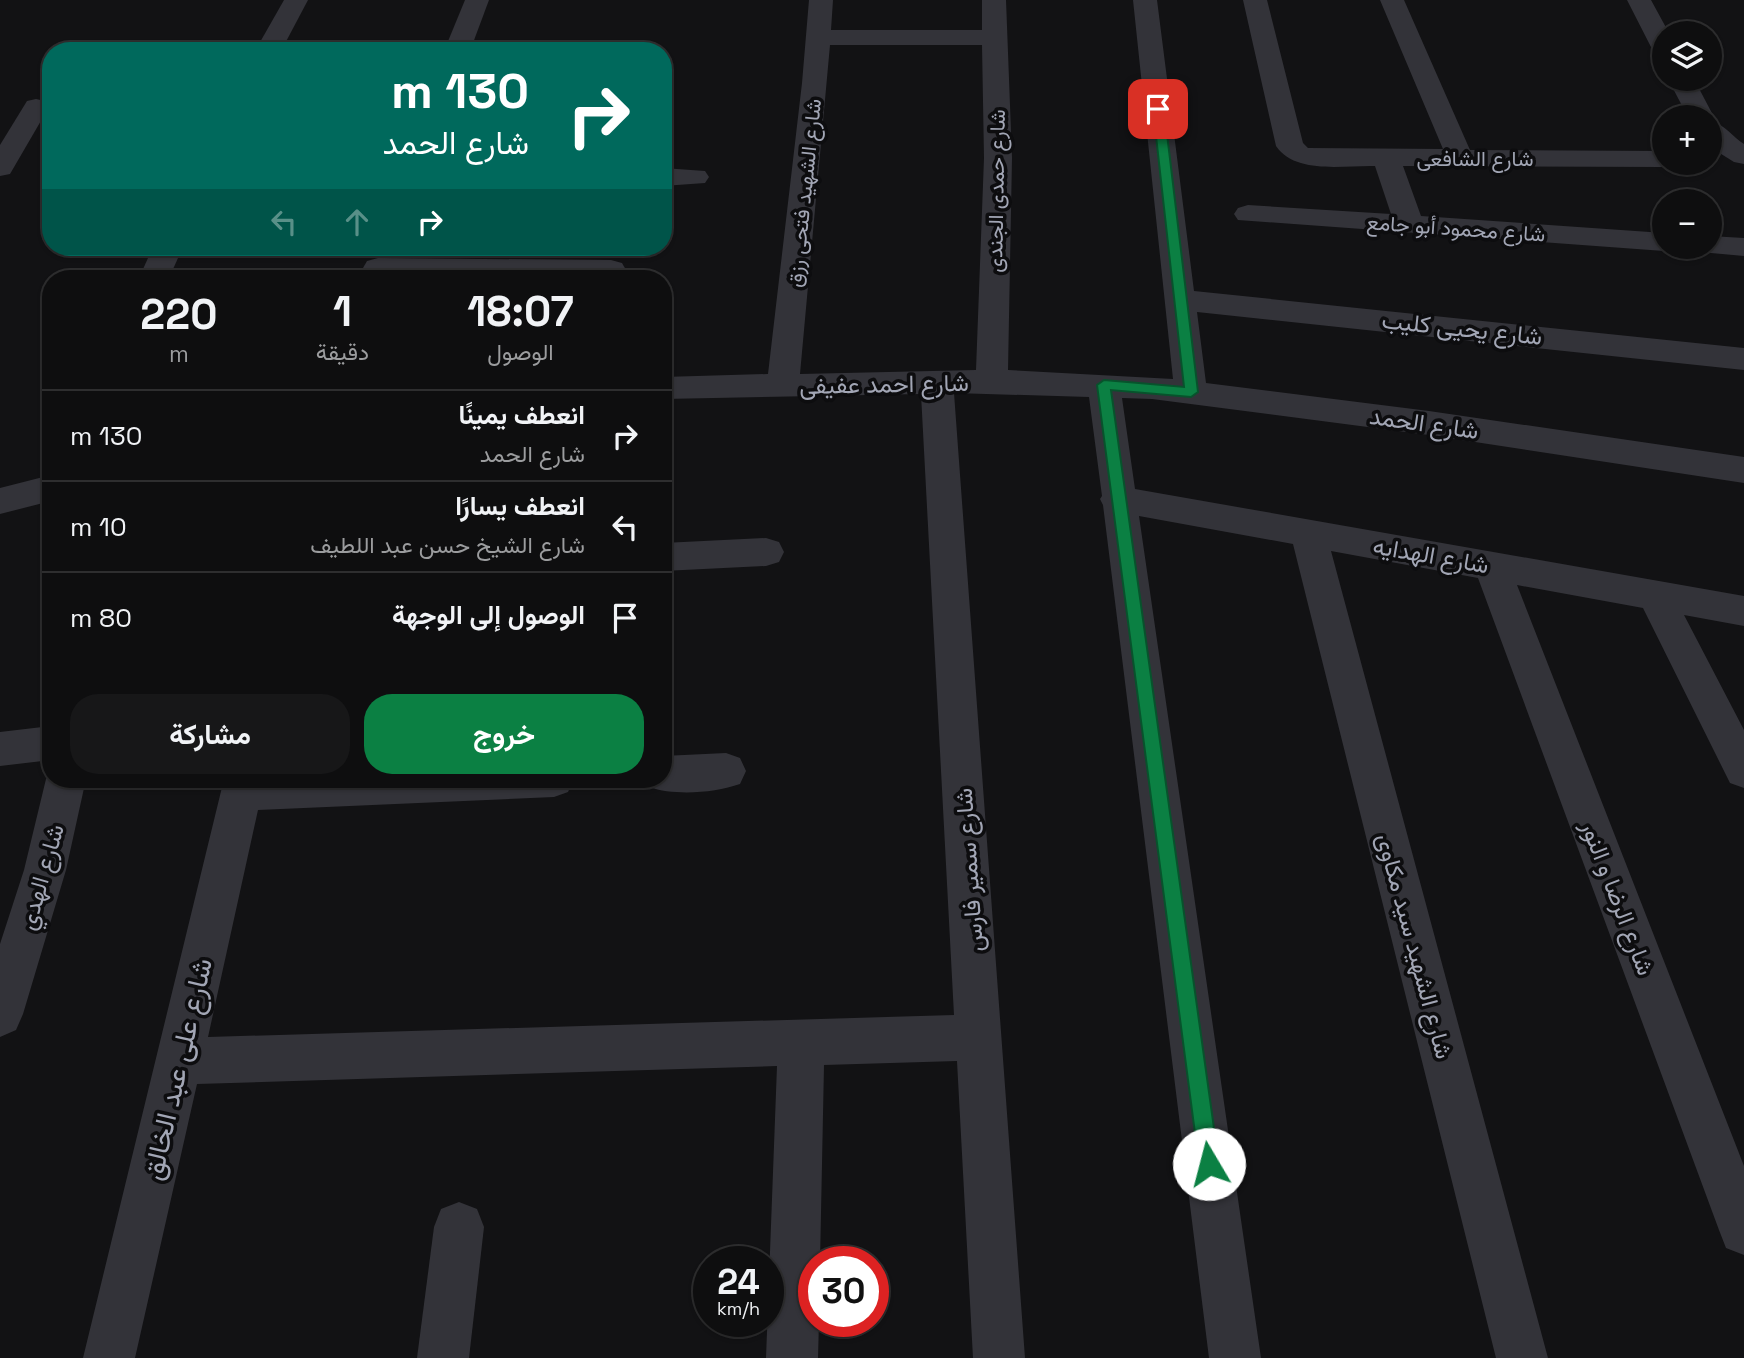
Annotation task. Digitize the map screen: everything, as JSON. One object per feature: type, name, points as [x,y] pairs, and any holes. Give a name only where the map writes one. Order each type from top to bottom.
[{"type":"street","points":[[273,42],[296,0]]},
{"type":"street","points":[[461,42],[477,0]]},
{"type":"street","name":"شارع الشهيد فتحى رزق","points":[[783,386],[821,0]]},
{"type":"street","name":"شارع حمدى الجندى","points":[[992,381],[998,158],[994,0]]},
{"type":"street","points":[[1145,0],[1191,392]]},
{"type":"street","name":"شارع الشافعى","points":[[1255,0],[1293,151],[1306,156],[1652,159]]},
{"type":"street","points":[[1392,0],[1460,158]]},
{"type":"street","points":[[1639,0],[1652,24]]},
{"type":"street","points":[[819,38],[996,37]]},
{"type":"street","points":[[0,110],[42,106]]},
{"type":"street","points":[[0,168],[42,107]]},
{"type":"street","points":[[1722,142],[1744,158]]},
{"type":"street","points":[[1386,157],[1409,225]]},
{"type":"street","points":[[1722,159],[1744,158]]},
{"type":"street","points":[[672,177],[695,177]]},
{"type":"street","name":"شارع محمود أبو جامع","points":[[1248,214],[1652,241]]},
{"type":"street","points":[[1722,246],[1744,247]]},
{"type":"street","points":[[379,264],[611,270]]},
{"type":"street","name":"شارع يحيى كليب","points":[[1181,300],[1744,359]]},
{"type":"street","name":"شارع احمد عفيفى","points":[[672,388],[992,381],[1104,385]]},
{"type":"street","name":"شارع سمير فارس","points":[[937,382],[999,1358]]},
{"type":"street","points":[[1104,385],[1117,499],[1235,1358]]},
{"type":"street","name":"شارع الحمد","points":[[1104,385],[1191,392],[1429,423],[1744,470]]},
{"type":"street","points":[[0,500],[42,490]]},
{"type":"street","name":"شارع الهدايه","points":[[1117,499],[1744,611]]},
{"type":"street","name":"شارع الشهيد سيد مكاوى","points":[[1308,533],[1522,1358]]},
{"type":"street","points":[[672,557],[766,552]]},
{"type":"street","name":"شارع الرضا و النور","points":[[1492,566],[1744,1230]]},
{"type":"street","points":[[1655,595],[1744,770]]},
{"type":"street","points":[[0,749],[42,744]]},
{"type":"street","points":[[672,774],[726,771]]},
{"type":"street","name":"شارع الهدي","points":[[0,1014],[45,870],[64,788]]},
{"type":"street","name":"شارع على عبد الخالق","points":[[109,1358],[242,788]]},
{"type":"street","points":[[179,1061],[979,1037]]},
{"type":"street","points":[[792,1358],[801,1044]]},
{"type":"street","points":[[443,1358],[459,1227]]},
{"type":"route","points":[[1158,109],[1191,392],[1104,385],[1117,499],[1209,1164]]}]
